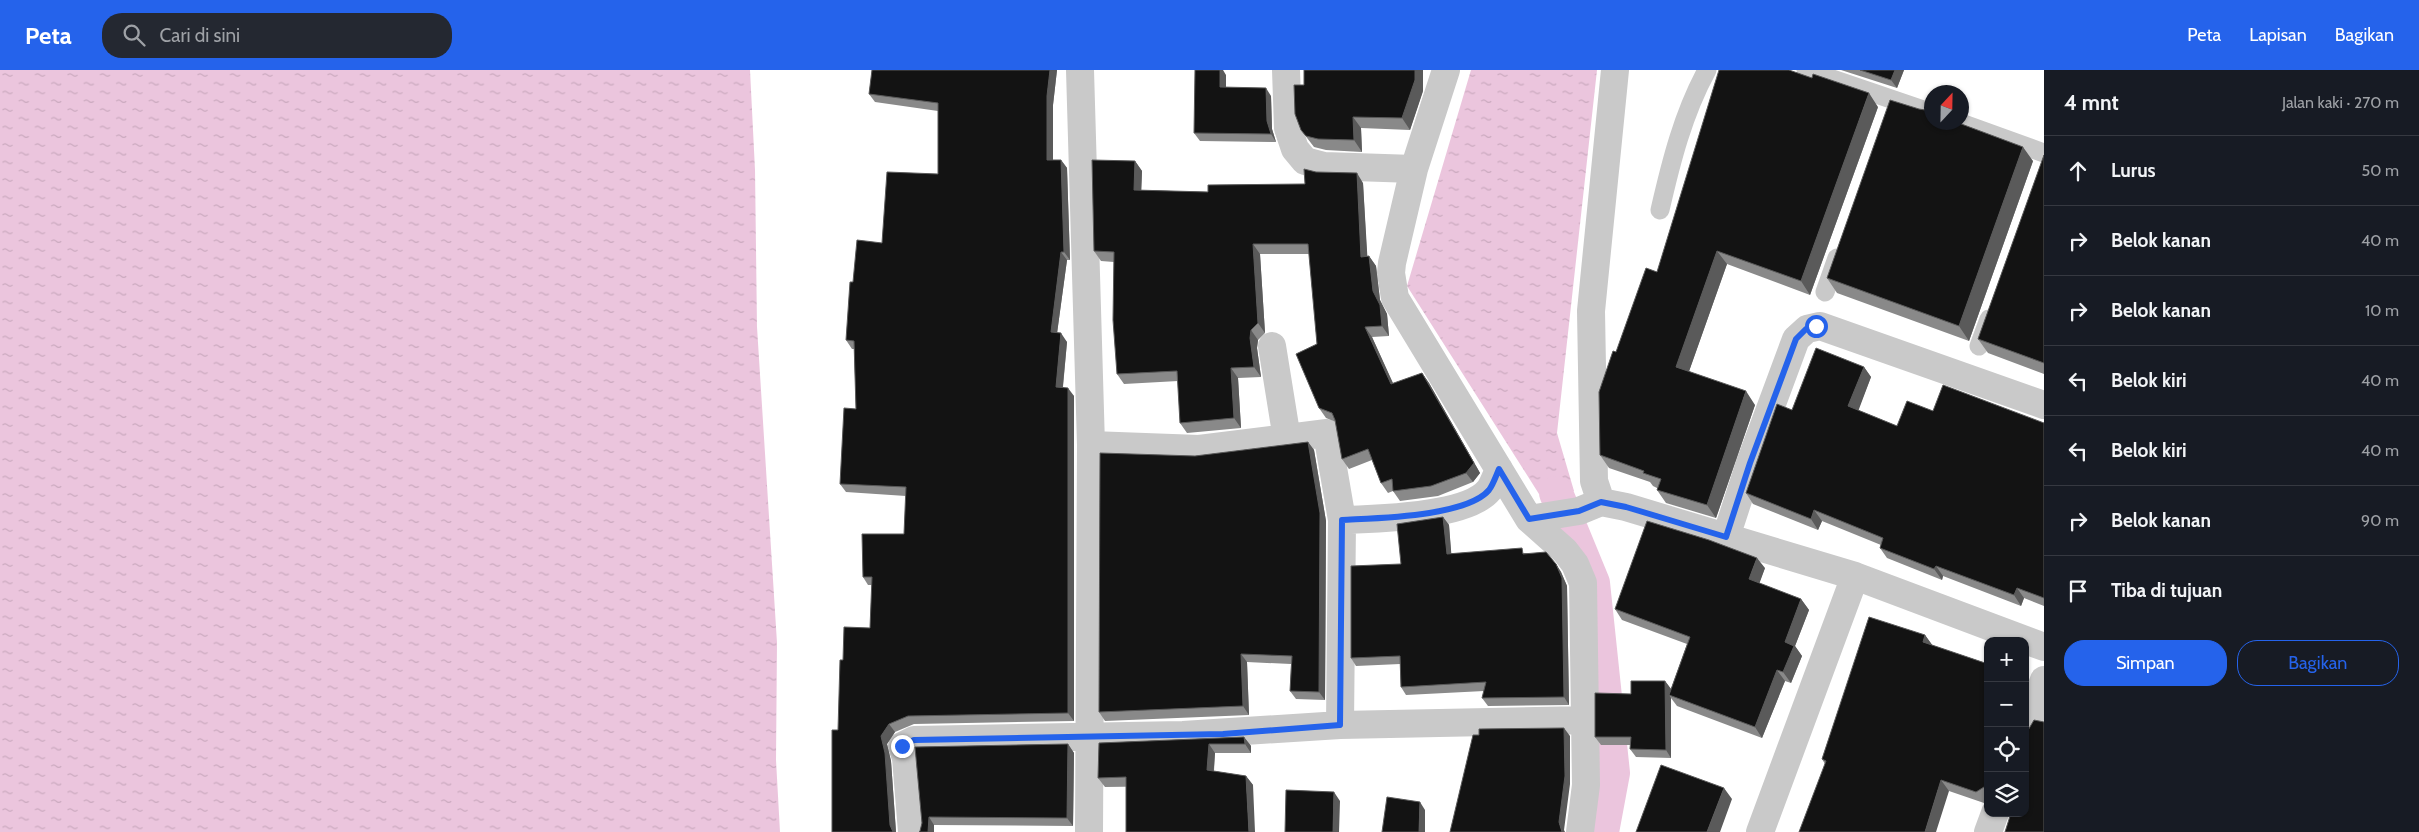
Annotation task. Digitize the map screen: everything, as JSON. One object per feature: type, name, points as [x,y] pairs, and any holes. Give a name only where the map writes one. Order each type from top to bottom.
[{"type":"street","points":[[1080,70],[1091,445],[1089,832]]},
{"type":"street","points":[[1286,70],[1288,128],[1294,149],[1305,161],[1324,166],[1414,169]]},
{"type":"street","points":[[1446,70],[1414,169],[1392,264],[1394,298],[1499,469],[1534,519],[1575,564],[1583,583],[1586,785],[1580,832]]},
{"type":"street","points":[[1590,507],[1594,481],[1591,311],[1615,70]]},
{"type":"street","points":[[1726,537],[1790,354],[1796,339],[1806,329],[1820,326],[2044,405]]},
{"type":"street","points":[[1272,346],[1286,439]]},
{"type":"street","points":[[1091,445],[1199,449],[1327,433],[1342,520],[1340,725]]},
{"type":"street","points":[[1342,520],[1417,515],[1464,504],[1478,498],[1488,490],[1499,469]]},
{"type":"street","points":[[1534,519],[1590,507],[1626,507],[1855,576],[2044,647]]},
{"type":"street","points":[[1760,832],[1855,576]]},
{"type":"street","points":[[2026,727],[2044,680]]},
{"type":"street","points":[[912,832],[906,758],[902,746],[914,740],[1223,734],[1340,725],[1586,720]]},
{"type":"street","points":[[1988,832],[1994,817]]},
{"type":"lane","points":[[1660,210],[1679,138],[1695,91],[1707,70]]},
{"type":"lane","points":[[1806,70],[1924,110]]},
{"type":"lane","points":[[1887,118],[1893,99]]},
{"type":"lane","points":[[1969,126],[2044,153]]},
{"type":"lane","points":[[1825,292],[1844,237]]},
{"type":"lane","points":[[1979,346],[1996,301]]},
{"type":"water","points":[[0,70],[750,70],[755,170],[757,327],[777,643],[776,760],[780,832],[0,832]]},
{"type":"water","points":[[1471,70],[1597,70],[1557,433],[1574,491],[1539,494],[1407,286]]},
{"type":"building","points":[[872,70],[1050,70],[1047,96],[1047,160],[1061,160],[1064,252],[1061,252],[1051,332],[1061,333],[1056,387],[1068,388],[1068,713],[908,716],[889,724],[881,736],[885,753],[890,825],[893,832],[832,832],[832,730],[838,730],[840,660],[843,660],[844,627],[870,628],[872,577],[863,577],[862,534],[904,534],[906,487],[840,484],[844,408],[856,409],[854,341],[846,340],[850,282],[853,282],[857,240],[882,243],[887,172],[938,174],[938,103],[869,94]]},
{"type":"building","points":[[1195,70],[1220,70],[1220,87],[1266,88],[1267,121],[1271,134],[1194,133]]},
{"type":"building","points":[[1304,70],[1415,70],[1415,80],[1402,118],[1353,117],[1354,140],[1318,139],[1306,136],[1301,130],[1295,114],[1294,85],[1304,85]]},
{"type":"building","points":[[1719,70],[1789,70],[1812,78],[1813,74],[1869,93],[1801,281],[1717,251],[1676,367],[1746,391],[1707,505],[1657,490],[1661,479],[1600,455],[1599,392],[1613,351],[1616,352],[1646,268],[1657,272]]},
{"type":"building","points":[[1860,70],[1895,70],[1891,80]]},
{"type":"building","points":[[1890,100],[1924,110],[1924,130],[1969,130],[1969,127],[2023,147],[1959,326],[1827,278]]},
{"type":"building","points":[[2044,155],[2044,363],[1978,339]]},
{"type":"building","points":[[1092,160],[1135,161],[1134,190],[1208,192],[1208,185],[1305,184],[1304,169],[1316,172],[1357,173],[1361,257],[1369,256],[1373,291],[1380,305],[1382,326],[1365,327],[1391,384],[1422,373],[1474,463],[1466,473],[1431,486],[1393,491],[1392,479],[1381,483],[1368,449],[1342,459],[1332,413],[1319,408],[1296,354],[1317,344],[1308,244],[1253,244],[1258,323],[1251,330],[1250,338],[1254,367],[1231,368],[1234,418],[1180,423],[1177,371],[1117,374],[1113,320],[1114,252],[1094,251]]},
{"type":"building","points":[[1816,348],[1864,367],[1848,406],[1897,426],[1907,401],[1933,411],[1943,385],[2044,423],[2044,598],[2017,588],[2014,595],[1936,566],[1934,569],[1880,548],[1883,538],[1814,510],[1811,519],[1746,493],[1777,404],[1792,410]]},
{"type":"building","points":[[1308,442],[1320,513],[1319,692],[1290,691],[1292,656],[1241,654],[1243,706],[1099,712],[1100,453],[1195,456]]},
{"type":"building","points":[[1443,517],[1447,554],[1522,548],[1523,554],[1546,552],[1556,564],[1562,578],[1564,697],[1482,698],[1486,682],[1401,687],[1400,656],[1351,658],[1351,566],[1401,564],[1397,524]]},
{"type":"building","points":[[1647,521],[1709,540],[1757,558],[1749,579],[1801,599],[1785,642],[1794,646],[1783,672],[1777,670],[1755,727],[1669,695],[1690,637],[1615,609]]},
{"type":"building","points":[[1869,617],[1925,635],[1923,642],[1984,663],[1984,787],[1976,792],[1941,780],[1925,832],[1799,832],[1826,761],[1822,759]]},
{"type":"building","points":[[1631,681],[1665,681],[1666,750],[1630,749],[1631,737],[1595,737],[1595,693],[1631,694]]},
{"type":"building","points":[[2034,720],[2044,722],[2044,832],[2005,832],[2010,817],[2029,817],[2029,729]]},
{"type":"building","points":[[1564,728],[1565,776],[1559,822],[1562,832],[1450,832],[1473,735],[1479,735],[1479,729]]},
{"type":"building","points":[[1244,737],[1245,744],[1209,744],[1207,770],[1246,776],[1249,832],[1126,832],[1126,777],[1098,778],[1099,743]]},
{"type":"building","points":[[1068,744],[1067,818],[929,817],[928,832],[919,832],[922,823],[915,747]]},
{"type":"building","points":[[1661,765],[1724,788],[1707,832],[1636,832]]},
{"type":"building","points":[[1286,790],[1334,792],[1333,832],[1285,832]]},
{"type":"building","points":[[1387,797],[1420,802],[1419,832],[1382,832]]},
{"type":"waterway","points":[[1556,493],[1593,583],[1613,773],[1602,832]]},
{"type":"route","points":[[902,746],[914,740],[1047,739],[1223,734],[1340,725],[1342,520],[1417,515],[1441,511],[1464,504],[1478,498],[1488,490],[1499,469],[1529,519],[1588,509],[1601,502],[1626,507],[1726,537],[1750,463],[1796,339],[1806,329],[1816,326]]}]
